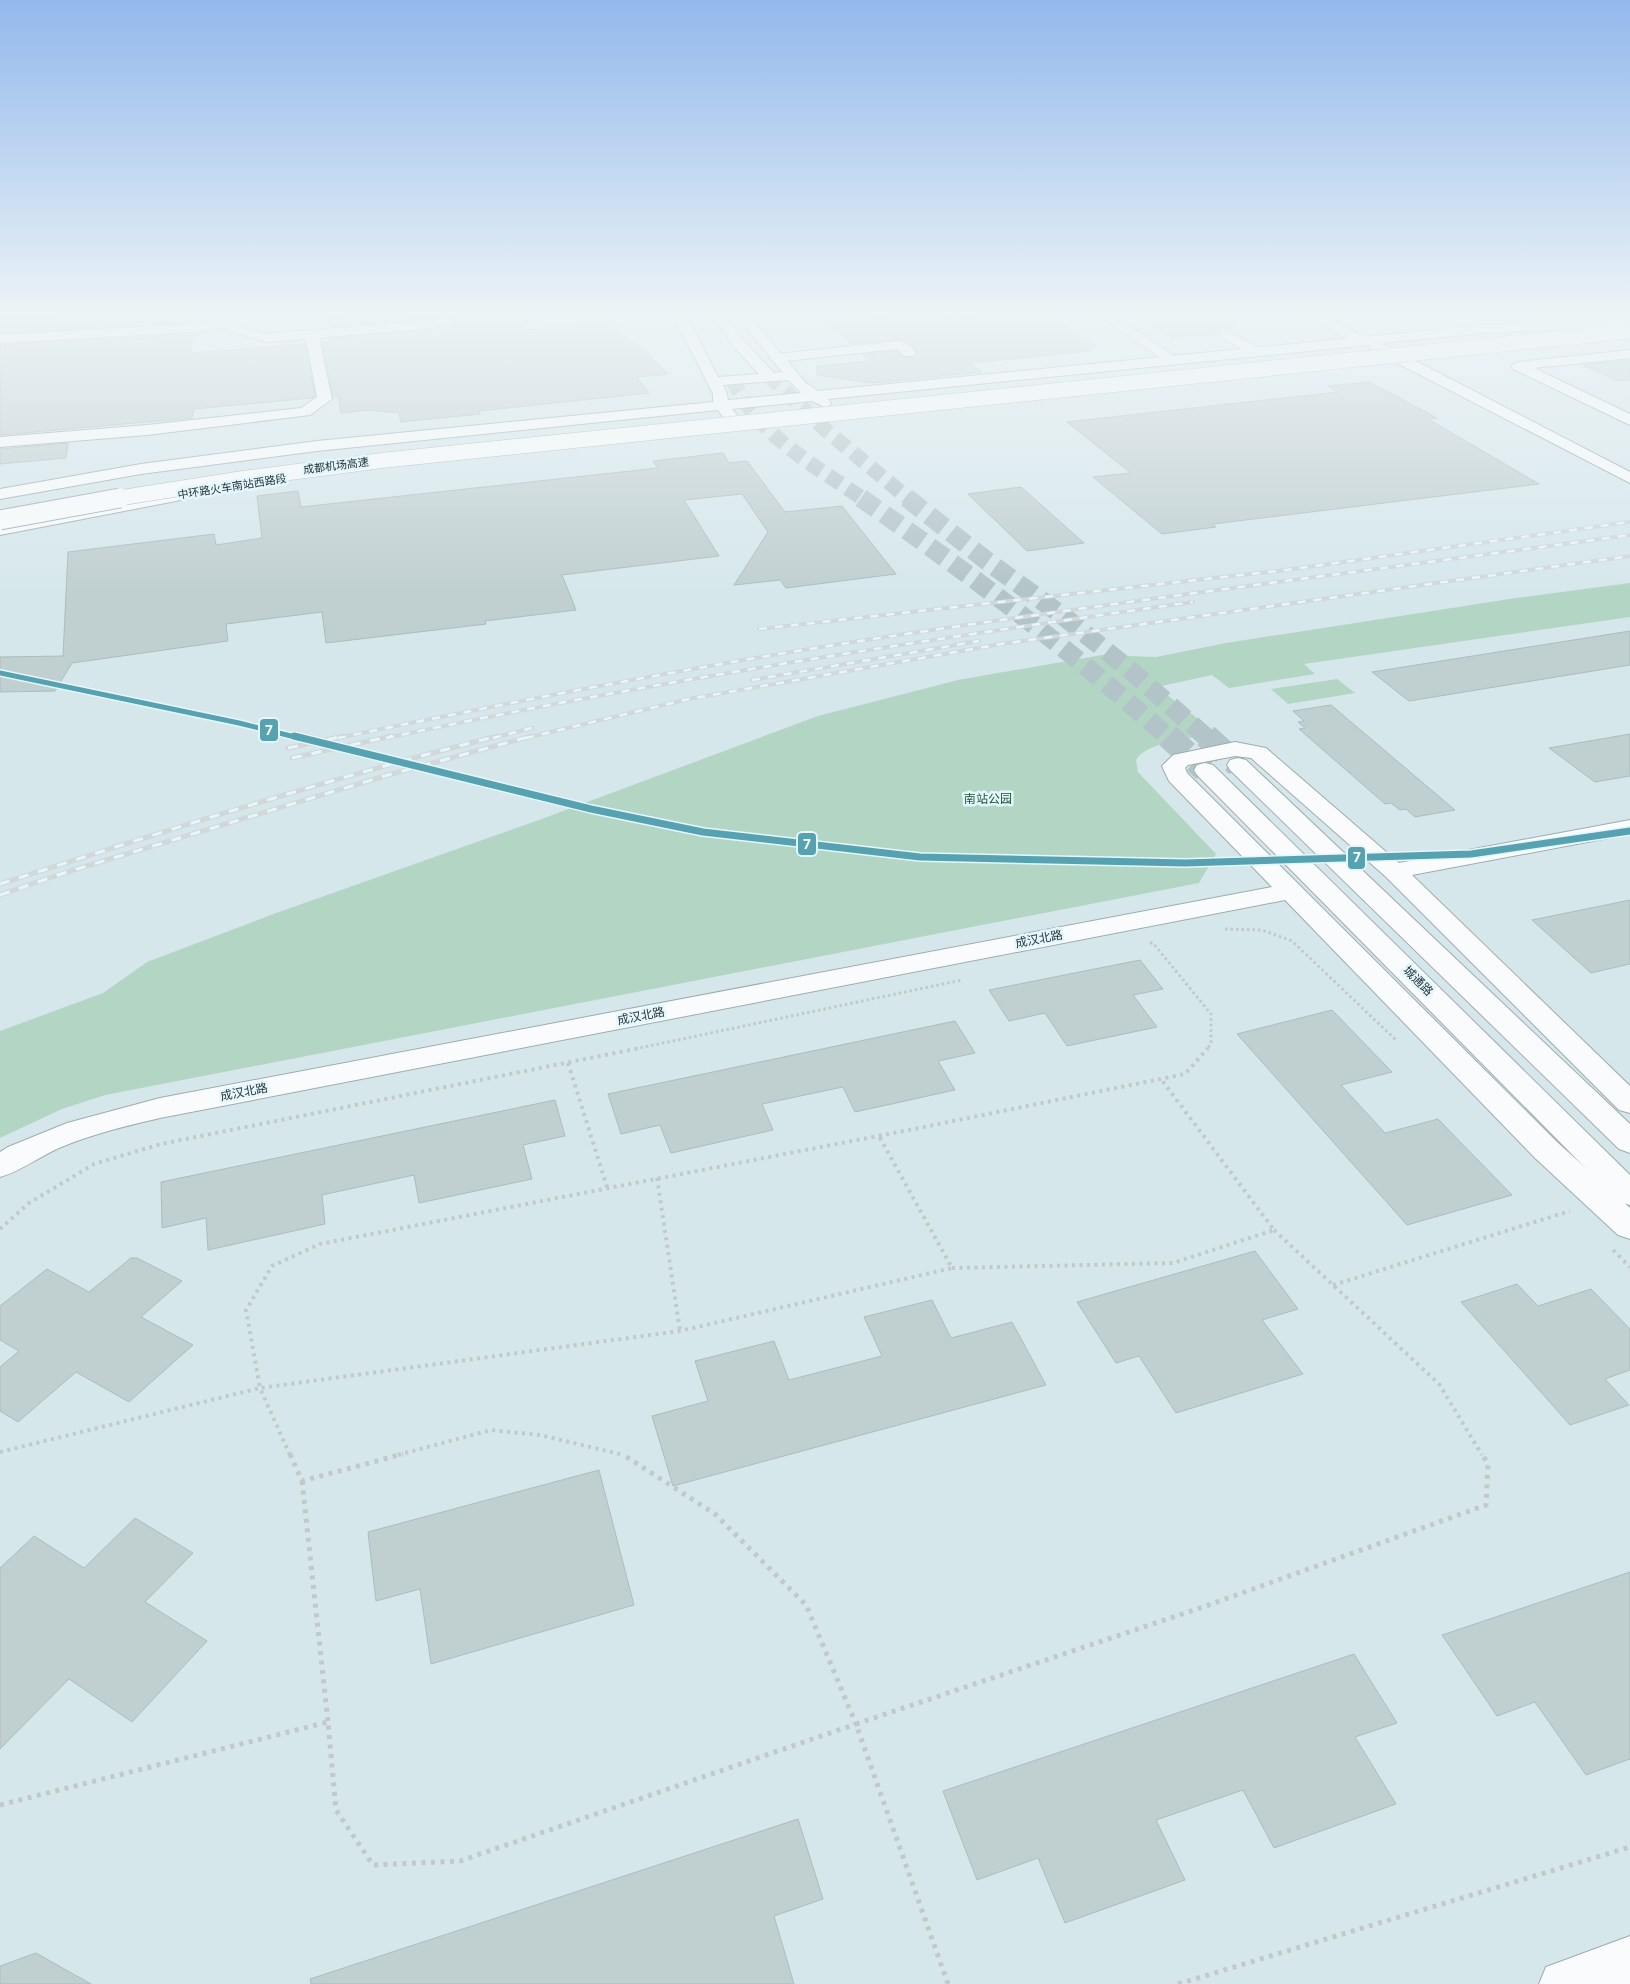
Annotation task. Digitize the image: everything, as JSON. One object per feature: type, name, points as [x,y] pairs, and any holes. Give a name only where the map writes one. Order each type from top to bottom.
[{"type":"main road","points":[[0,442],[146,430],[305,412],[312,408]]},
{"type":"main road","points":[[0,485],[317,446],[696,408]]},
{"type":"main road","points":[[724,408],[742,430]]},
{"type":"main road","name":"成都机场高速","points":[[0,502],[165,474],[349,450],[770,408]]},
{"type":"main road","points":[[828,408],[841,420]]},
{"type":"main road","name":"成都机场高速","points":[[0,520],[138,494],[254,476],[386,460],[891,408]]},
{"type":"main road","name":"中环路火车南站西路段","points":[[0,530],[164,498],[287,478],[960,408]]},
{"type":"main road","points":[[1495,408],[1630,478]]},
{"type":"main road","points":[[1523,408],[1630,462]]},
{"type":"main road","points":[[1604,408],[1630,420]]},
{"type":"main road","points":[[0,494],[141,469]]},
{"type":"main road","points":[[1630,1102],[1394,871],[1258,753],[1236,749],[1181,760],[1173,766],[1177,776],[1546,1150],[1630,1227]]},
{"type":"main road","points":[[1238,764],[1630,1142]]},
{"type":"main road","name":"城通路","points":[[1205,770],[1630,1194]]},
{"type":"main road","points":[[1394,871],[1630,827]]},
{"type":"main road","name":"成汉北路","points":[[0,1166],[47,1140],[82,1128],[160,1108],[1291,890]]},
{"type":"main road","points":[[1563,1984],[1630,1960]]},
{"type":"path","points":[[1219,930],[1262,930]]},
{"type":"path","points":[[1143,945],[1162,941]]},
{"type":"path","points":[[1152,943],[1212,1014],[1211,1044],[1185,1074],[879,1136],[320,1244],[272,1266],[246,1310],[260,1388],[302,1481],[336,1810],[373,1865],[460,1861],[856,1724],[1203,1607],[1486,1505],[1488,1464],[1438,1384],[1274,1230],[1161,1079]]},
{"type":"path","points":[[0,1229],[29,1203],[94,1164],[161,1144],[568,1063],[972,978]]},
{"type":"path","points":[[568,1063],[608,1187]]},
{"type":"path","points":[[879,1136],[952,1268]]},
{"type":"path","points":[[657,1178],[680,1331]]},
{"type":"path","points":[[1333,1285],[1572,1210]]},
{"type":"path","points":[[0,1452],[260,1388],[680,1331],[952,1268],[1173,1263],[1274,1230]]},
{"type":"path","points":[[1611,1248],[1630,1267]]},
{"type":"path","points":[[302,1481],[491,1430],[540,1435],[621,1453],[715,1514],[806,1604],[856,1724],[948,1984]]},
{"type":"path","points":[[0,1805],[328,1722]]},
{"type":"path","points":[[1178,1984],[1630,1847]]},
{"type":"green space","name":"南站公园","points":[[1630,583],[1630,617],[1304,664],[1315,674],[1229,688],[1212,675],[1157,687],[1216,733],[1160,744],[1150,748],[1136,760],[1138,772],[1216,854],[1199,883],[105,1095],[62,1109],[0,1138],[0,1031],[103,993],[147,962],[279,912],[539,820],[818,716],[958,680],[1102,655],[1156,657],[1226,643],[1516,598]]},
{"type":"green space","points":[[1337,679],[1355,693],[1288,704],[1271,689]]},
{"type":"building","points":[[0,408],[209,408],[194,409],[192,418],[0,435]]},
{"type":"building","points":[[340,408],[511,408],[479,411],[480,414],[401,422],[399,413],[370,410],[341,413]]},
{"type":"building","points":[[1197,408],[1417,408],[1437,418],[1428,419],[1539,484],[1213,524],[1216,527],[1162,534],[1093,477],[1131,473],[1067,422]]},
{"type":"building","points":[[68,443],[66,458],[0,464],[0,449]]},
{"type":"building","points":[[723,453],[729,463],[747,461],[785,512],[842,506],[896,574],[786,588],[780,580],[734,585],[768,532],[742,494],[684,500],[719,556],[562,575],[576,610],[485,621],[486,624],[326,643],[322,612],[226,624],[228,641],[72,663],[55,691],[0,692],[0,657],[63,656],[68,552],[214,534],[216,545],[262,538],[257,496],[298,491],[301,507],[658,468],[653,461]]},
{"type":"building","points":[[1021,487],[1084,543],[1027,551],[968,494]]},
{"type":"building","points":[[1630,631],[1630,665],[1409,701],[1372,672]]},
{"type":"building","points":[[1331,705],[1455,810],[1415,817],[1406,809],[1400,810],[1391,803],[1385,804],[1299,729],[1305,728],[1298,722],[1304,721],[1293,711]]},
{"type":"building","points":[[1630,734],[1630,776],[1595,782],[1549,748]]},
{"type":"building","points":[[1630,900],[1630,964],[1591,973],[1532,920]]},
{"type":"building","points":[[1140,960],[1163,989],[1133,995],[1157,1027],[1067,1046],[1045,1013],[1009,1021],[989,990]]},
{"type":"building","points":[[1332,1010],[1392,1072],[1341,1085],[1385,1133],[1438,1119],[1512,1195],[1407,1225],[1237,1034]]},
{"type":"building","points":[[955,1021],[975,1053],[938,1061],[955,1090],[855,1112],[843,1087],[762,1104],[773,1130],[671,1153],[660,1125],[621,1134],[608,1094]]},
{"type":"building","points":[[555,1100],[565,1136],[523,1145],[532,1179],[419,1203],[414,1175],[322,1195],[325,1224],[208,1250],[206,1218],[162,1228],[161,1182]]},
{"type":"building","points":[[1255,1251],[1298,1309],[1262,1320],[1303,1374],[1176,1413],[1139,1356],[1116,1363],[1077,1302]]},
{"type":"building","points":[[131,1258],[137,1258],[182,1281],[141,1317],[193,1345],[129,1402],[76,1372],[18,1422],[0,1411],[0,1367],[19,1351],[0,1340],[0,1306],[47,1269],[89,1292]]},
{"type":"building","points":[[1517,1284],[1538,1306],[1591,1289],[1630,1329],[1630,1370],[1605,1379],[1629,1405],[1570,1425],[1461,1302]]},
{"type":"building","points":[[932,1300],[951,1338],[1012,1322],[1046,1385],[673,1486],[652,1416],[708,1401],[695,1361],[774,1341],[789,1380],[882,1356],[864,1317]]},
{"type":"building","points":[[599,1470],[634,1605],[431,1664],[420,1589],[376,1601],[368,1532]]},
{"type":"building","points":[[135,1518],[193,1553],[145,1602],[207,1641],[132,1722],[69,1679],[0,1749],[0,1568],[34,1536],[84,1568]]},
{"type":"building","points":[[1630,1572],[1630,1759],[1586,1775],[1535,1702],[1497,1716],[1442,1635]]},
{"type":"building","points":[[1354,1654],[1397,1723],[1355,1737],[1396,1804],[1274,1848],[1243,1790],[1156,1820],[1185,1880],[1065,1923],[1038,1858],[977,1880],[943,1791]]},
{"type":"building","points":[[798,1819],[823,1899],[774,1916],[794,1984],[311,1984],[310,1979]]},
{"type":"building","points":[[36,1953],[91,1984],[0,1984],[0,1966]]},
{"type":"tunnel","points":[[749,408],[787,446],[863,499]]},
{"type":"tunnel","points":[[802,408],[828,432],[909,499]]},
{"type":"tunnel","points":[[861,498],[1019,613],[1095,674],[1169,738]]},
{"type":"tunnel","points":[[907,498],[987,561],[1063,616],[1130,670],[1207,738]]},
{"type":"tunnel","points":[[1168,736],[1205,770]]},
{"type":"tunnel","points":[[1206,736],[1238,765]]},
{"type":"railway","points":[[759,629],[1286,570],[1630,522]]},
{"type":"railway","points":[[338,738],[686,670],[803,650],[1113,604],[1630,535]]},
{"type":"railway","points":[[526,738],[689,699],[1001,644],[1630,556]]},
{"type":"railway","points":[[386,738],[486,717],[687,680],[991,631],[1193,602]]},
{"type":"railway","points":[[752,680],[979,641]]},
{"type":"railway","points":[[493,738],[532,728]]},
{"type":"railway","points":[[288,748],[344,736]]},
{"type":"railway","points":[[292,758],[392,736]]},
{"type":"railway","points":[[0,884],[310,787],[498,736]]},
{"type":"railway","points":[[0,895],[67,872],[388,775],[532,736]]},
{"type":"transit line","name":"7","points":[[0,673],[239,723],[591,809],[703,832],[920,857],[1185,863],[1471,854],[1630,831]]}]
